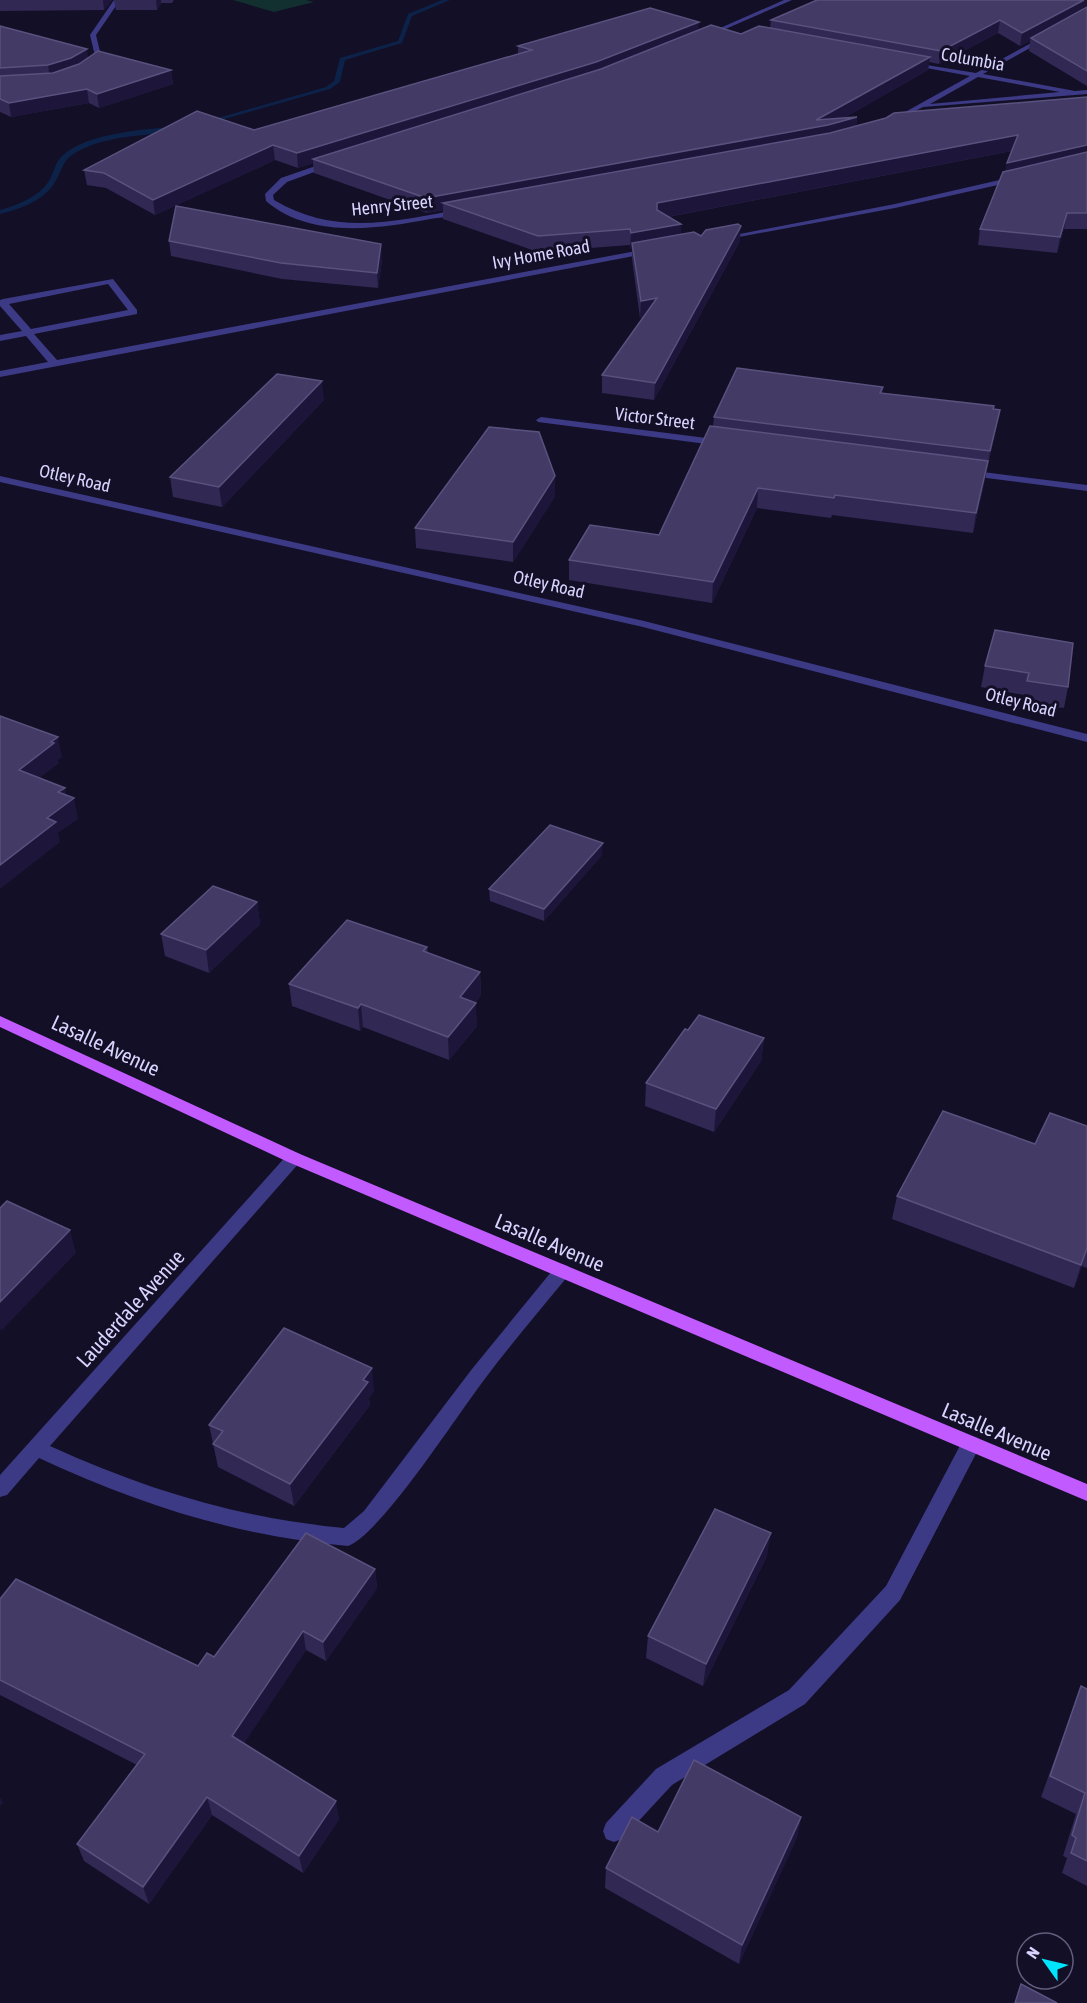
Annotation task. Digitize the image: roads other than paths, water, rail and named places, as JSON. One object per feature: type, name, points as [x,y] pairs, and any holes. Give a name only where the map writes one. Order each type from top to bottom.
[{"type":"main road","name":"Lasalle Avenue","points":[[0,1021],[294,1158],[1087,1493]]},
{"type":"street","points":[[91,70],[99,60],[93,35],[117,0]]},
{"type":"street","points":[[693,42],[789,0]]},
{"type":"street","points":[[723,28],[735,31]]},
{"type":"street","points":[[881,128],[1057,31]]},
{"type":"street","name":"Columbia","points":[[896,60],[1075,93]]},
{"type":"street","points":[[920,107],[1087,92]]},
{"type":"street","name":"Henry Street","points":[[344,158],[298,174],[274,188],[269,194],[270,201],[286,212],[311,221],[353,225],[401,222],[468,210]]},
{"type":"street","points":[[719,238],[895,206],[1029,175]]},
{"type":"street","name":"Ivy Home Road","points":[[0,374],[660,249]]},
{"type":"street","points":[[0,338],[134,312],[110,281],[1,302]]},
{"type":"street","points":[[1,302],[54,363]]},
{"type":"street","name":"Victor Street","points":[[541,420],[731,444]]},
{"type":"street","points":[[956,472],[1087,489]]},
{"type":"street","name":"Otley Road","points":[[0,479],[644,624],[1087,738]]},
{"type":"street","name":"Lauderdale Avenue","points":[[0,1489],[294,1158]]},
{"type":"street","points":[[36,1448],[101,1479],[222,1520],[301,1534],[348,1537],[371,1517],[478,1374],[562,1271]]},
{"type":"street","points":[[614,1832],[663,1777],[797,1697],[893,1593],[971,1444]]},
{"type":"waterway","points":[[201,124],[328,88],[337,82],[342,59],[400,42],[410,15],[447,0]]},
{"type":"waterway","points":[[0,212],[35,198],[51,183],[64,158],[78,148],[105,139],[178,128]]}]
